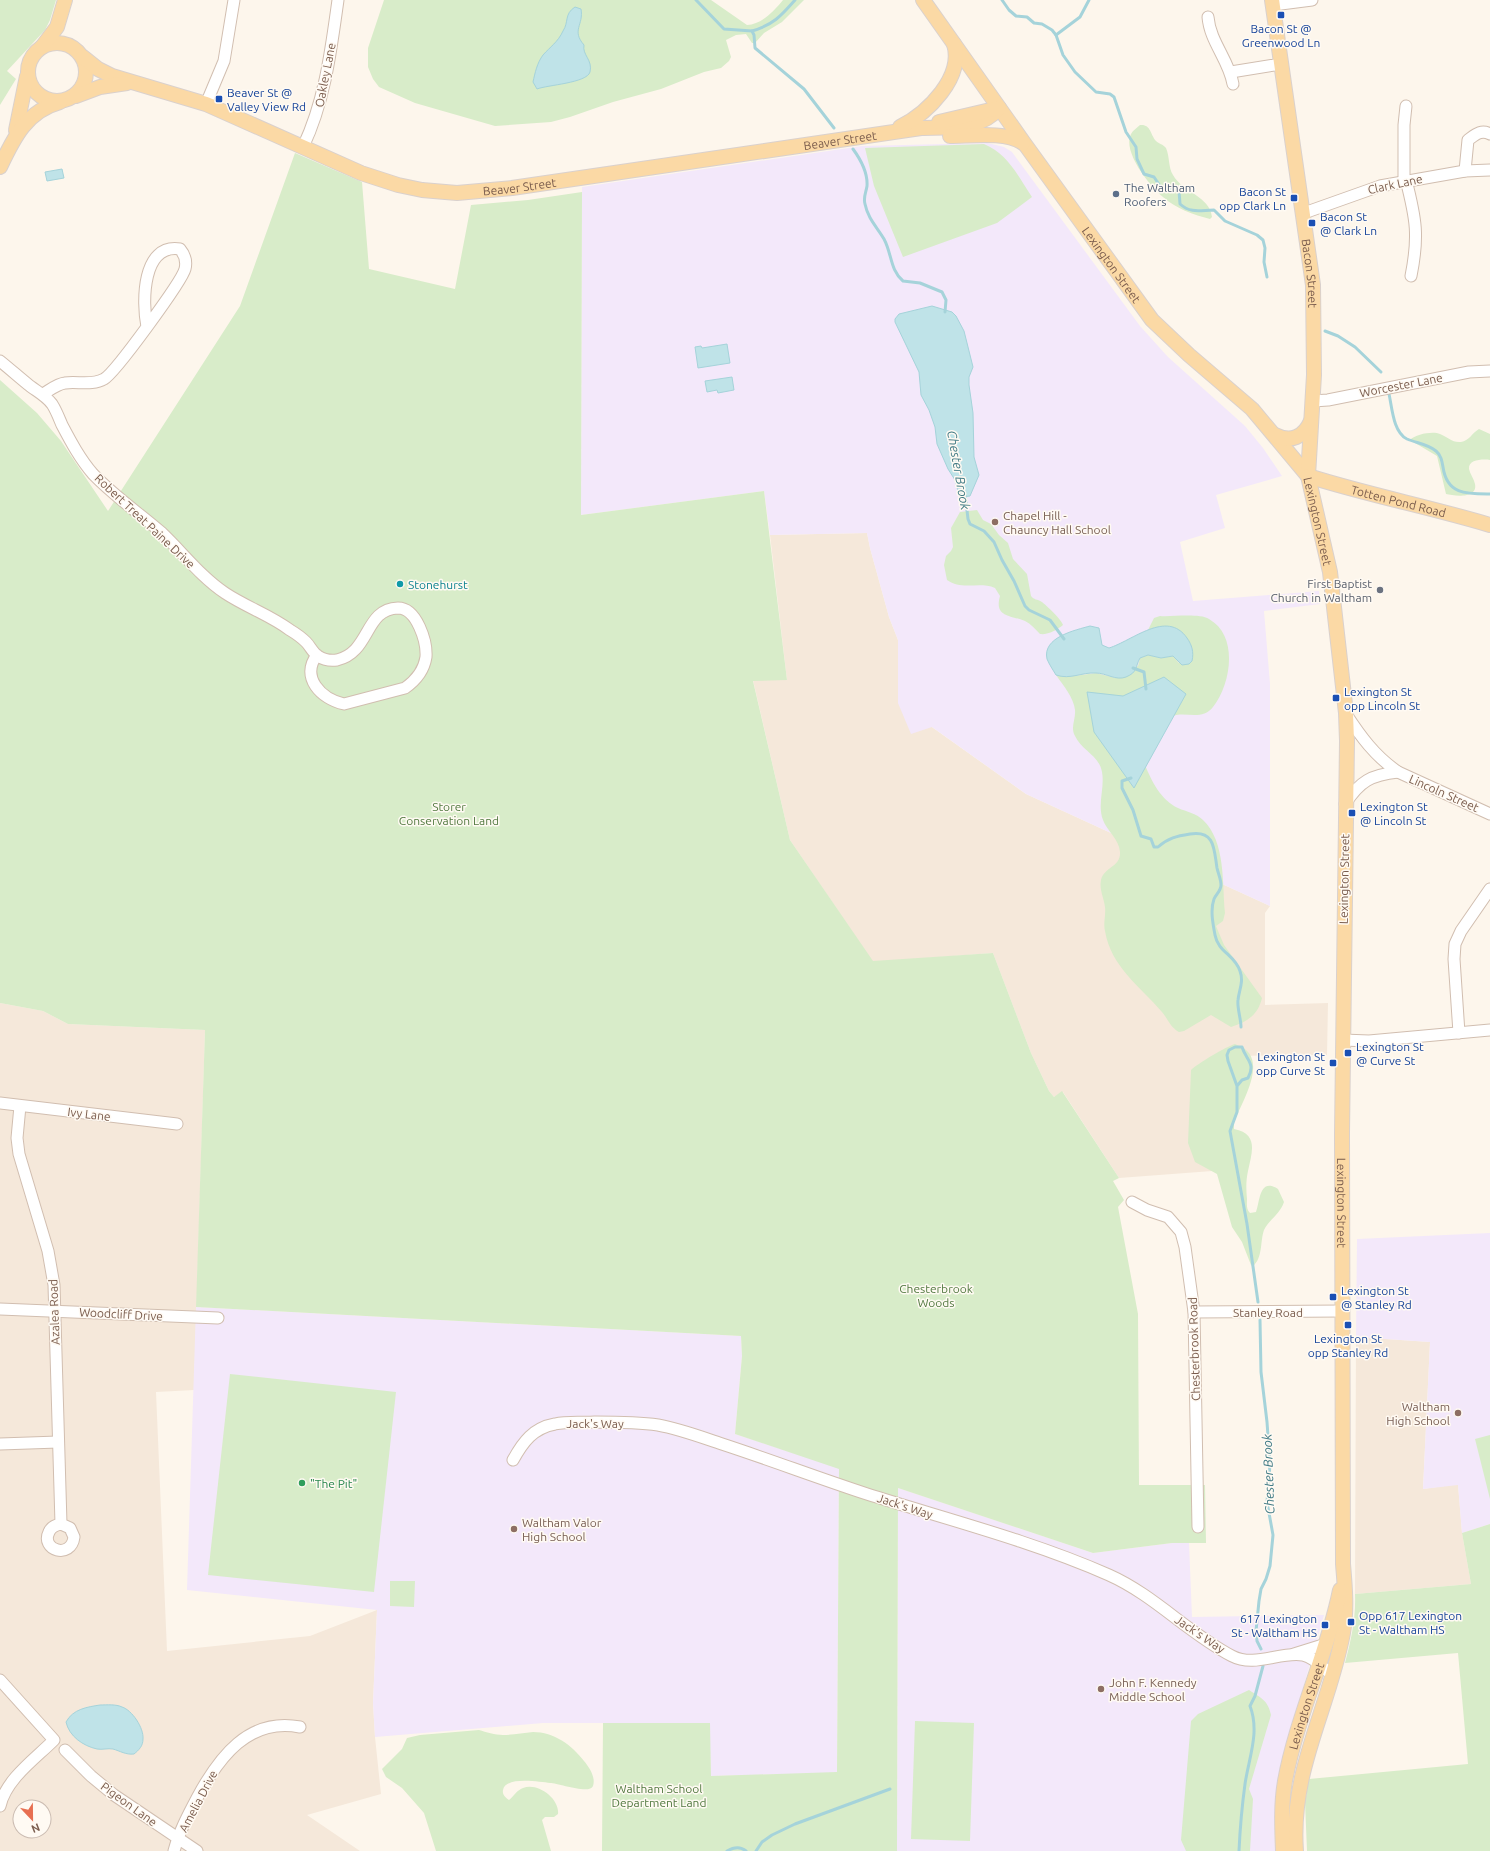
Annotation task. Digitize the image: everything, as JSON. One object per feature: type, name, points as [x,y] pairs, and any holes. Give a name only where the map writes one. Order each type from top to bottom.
[{"type":"main road","name":"Lexington Street","points":[[923,0],[1152,320],[1192,358],[1245,403],[1275,435],[1308,476],[1329,568],[1346,713],[1342,1311],[1344,1564],[1346,1610],[1343,1632],[1332,1675],[1302,1770],[1296,1817],[1296,1851]]},
{"type":"main road","name":"Bacon Street","points":[[1272,3],[1304,213],[1313,285],[1313,401],[1308,476]]},
{"type":"main road","points":[[64,6],[65,32],[80,54],[86,67],[87,77],[81,90],[67,99],[48,100],[37,94],[30,83],[28,70],[32,57],[42,48],[53,33],[64,6]]},
{"type":"main road","points":[[885,133],[901,127],[917,118],[936,99],[954,69],[956,58],[953,41]]},
{"type":"main road","points":[[42,48],[51,43],[60,43],[69,45],[80,54]]},
{"type":"main road","name":"Beaver Street","points":[[80,54],[103,72],[206,104],[372,177],[398,185],[434,192],[469,193],[512,188],[921,128],[974,124],[987,120],[999,108]]},
{"type":"main road","name":"Beaver Street","points":[[14,138],[24,99],[28,70]]},
{"type":"main road","name":"Beaver Street","points":[[0,167],[21,127],[36,113],[67,99],[113,84],[135,83]]},
{"type":"main road","points":[[867,136],[1004,136],[1014,138],[1024,143]]},
{"type":"main road","points":[[1275,435],[1285,439],[1297,437],[1306,431],[1311,421]]},
{"type":"main road","name":"Totten Pond Road","points":[[1308,476],[1365,493],[1428,507],[1490,525]]},
{"type":"main road","name":"Lexington Street","points":[[1284,1851],[1282,1830],[1285,1782],[1291,1754],[1326,1644],[1338,1600],[1344,1564]]},
{"type":"street","points":[[206,104],[224,61],[234,0]]},
{"type":"street","name":"Oakley Lane","points":[[303,147],[314,122],[323,92],[338,0]]},
{"type":"street","points":[[1272,3],[1312,0]]},
{"type":"street","points":[[1208,17],[1209,28],[1231,72],[1233,84]]},
{"type":"street","points":[[1231,72],[1281,64]]},
{"type":"street","points":[[1406,106],[1404,126],[1405,180],[1414,214],[1417,239],[1411,276]]},
{"type":"street","points":[[1465,171],[1468,140],[1476,133],[1487,132],[1490,134]]},
{"type":"street","name":"Clark Lane","points":[[1304,213],[1380,186],[1405,180],[1465,171],[1490,170]]},
{"type":"street","points":[[43,394],[65,383],[91,382],[105,379],[113,371],[147,327],[185,271],[185,255],[180,249],[174,248],[165,250],[151,264],[147,277],[144,303],[147,327]]},
{"type":"street","name":"Robert Treat Paine Drive","points":[[0,361],[43,394],[52,405],[77,453],[93,474],[117,497],[161,533],[210,582],[226,594],[290,630],[306,642],[317,655]]},
{"type":"street","name":"Worcester Lane","points":[[1313,401],[1335,399],[1469,372],[1490,371]]},
{"type":"street","points":[[400,608],[408,612],[421,629],[426,643],[426,658],[421,672],[413,683],[405,688],[344,704],[335,702],[326,696],[313,680],[310,672],[311,662],[317,655],[325,660],[334,660],[344,658],[352,654],[358,647],[373,621],[380,614],[390,609],[400,608]]},
{"type":"street","name":"Lincoln Street","points":[[1346,713],[1361,738],[1374,753],[1398,772],[1490,814]]},
{"type":"street","name":"Lincoln Street","points":[[1345,805],[1353,792],[1362,783],[1385,774],[1398,772]]},
{"type":"street","points":[[1459,1033],[1454,959],[1455,944],[1461,931],[1490,889]]},
{"type":"street","points":[[1343,1040],[1369,1041],[1490,1030]]},
{"type":"street","name":"Ivy Lane","points":[[0,1103],[177,1124]]},
{"type":"street","name":"Azalea Road","points":[[20,1106],[17,1138],[19,1154],[48,1251],[54,1285],[61,1524]]},
{"type":"street","name":"Chesterbrook Road","points":[[1132,1202],[1147,1210],[1168,1217],[1181,1232],[1185,1247],[1194,1312],[1198,1527]]},
{"type":"street","name":"Woodcliff Drive","points":[[0,1309],[218,1318]]},
{"type":"street","name":"Stanley Road","points":[[1194,1312],[1342,1311]]},
{"type":"street","name":"Jack's Way","points":[[513,1460],[530,1434],[540,1428],[554,1424],[604,1422],[665,1426],[1059,1556],[1108,1575],[1146,1595],[1190,1629],[1234,1658],[1262,1660],[1290,1655],[1326,1644]]},
{"type":"street","points":[[0,1444],[58,1442]]},
{"type":"street","name":"Jack's Way","points":[[1290,1655],[1303,1655],[1312,1659],[1332,1675]]},
{"type":"street","points":[[0,1680],[54,1740],[10,1784],[2,1796],[0,1806]]},
{"type":"street","name":"Amelia Drive","points":[[174,1851],[178,1838],[206,1781],[219,1762],[233,1748],[258,1730],[286,1724],[300,1727]]},
{"type":"street","name":"Pigeon Lane","points":[[65,1750],[91,1776],[114,1795],[197,1851]]},
{"type":"shaded area","name":"Chapel Hill - Chauncy Hall School","points":[[988,143],[1004,147],[1012,152],[1140,326],[1168,357],[1245,426],[1263,448],[1282,476],[1216,495],[1225,528],[1180,542],[1193,601],[1319,591],[1320,604],[1264,611],[1270,684],[1270,906],[1026,794],[932,727],[911,734],[898,703],[898,640],[889,617],[867,533],[770,535],[764,491],[581,515],[582,187],[862,146]]},
{"type":"shaded area","points":[[867,533],[889,617],[898,640],[898,703],[1026,794],[1270,906],[1265,913],[1265,1005],[1328,1003],[1327,1055],[1229,1056],[1230,1110],[1239,1169],[1119,1178],[1063,1092],[1054,1097],[1049,1091],[1031,1053],[993,953],[873,962],[790,840],[753,680],[787,680],[770,535]]},
{"type":"shaded area","points":[[0,1003],[43,1011],[68,1024],[205,1030],[194,1390],[156,1392],[167,1651],[310,1636],[377,1610],[373,1703],[381,1794],[307,1815],[360,1851],[0,1851]]},
{"type":"shaded area","name":"Waltham High School","points":[[1490,1233],[1490,1524],[1462,1533],[1458,1485],[1423,1489],[1430,1342],[1356,1337],[1357,1239]]},
{"type":"shaded area","name":"Waltham Valor High School","points":[[196,1307],[741,1336],[742,1356],[735,1434],[839,1468],[837,1773],[711,1776],[709,1723],[543,1723],[375,1737],[373,1703],[377,1610],[187,1590]]},
{"type":"shaded area","points":[[1356,1337],[1430,1342],[1423,1489],[1458,1484],[1462,1533],[1471,1584],[1355,1594]]},
{"type":"shaded area","name":"John F. Kennedy Middle School","points":[[898,1488],[1093,1553],[1172,1543],[1189,1543],[1192,1617],[1324,1615],[1279,1772],[1274,1824],[1275,1851],[897,1851]]},
{"type":"green space","points":[[0,0],[56,0],[50,20],[45,30],[7,71],[16,79],[0,105]]},
{"type":"green space","points":[[384,0],[711,0],[747,25],[763,20],[783,0],[804,0],[782,22],[764,33],[755,43],[752,43],[746,34],[736,35],[726,40],[731,57],[729,61],[721,68],[704,72],[661,89],[613,102],[551,122],[495,126],[415,103],[379,87],[373,79],[368,67],[368,48]]},
{"type":"green space","points":[[1140,125],[1146,126],[1156,141],[1166,148],[1170,169],[1173,175],[1177,181],[1206,204],[1212,217],[1210,219],[1173,205],[1151,185],[1145,177],[1130,150],[1129,141],[1131,134]]},
{"type":"green space","points":[[984,144],[1000,154],[1012,166],[1032,197],[997,223],[903,257],[874,186],[865,148]]},
{"type":"green space","name":"Storer Conservation Land","points":[[295,153],[362,182],[369,269],[455,289],[471,205],[528,200],[582,192],[581,515],[764,491],[787,680],[753,681],[790,840],[873,961],[993,953],[1031,1053],[1049,1091],[1054,1097],[1062,1091],[1119,1178],[1113,1181],[1124,1200],[1118,1207],[1138,1314],[1139,1485],[1205,1485],[1206,1543],[1172,1543],[1093,1553],[898,1488],[897,1851],[602,1851],[603,1723],[710,1723],[711,1776],[837,1772],[839,1469],[735,1434],[742,1356],[741,1336],[196,1307],[205,1030],[68,1024],[43,1011],[0,1003],[0,380],[37,413],[61,441],[108,511],[240,306]]},
{"type":"green space","points":[[1479,429],[1490,434],[1490,460],[1477,460],[1469,466],[1475,484],[1475,489],[1473,492],[1465,495],[1446,494],[1437,456],[1410,440],[1420,435],[1437,433],[1455,442],[1461,442],[1466,440]]},
{"type":"green space","points":[[977,510],[983,520],[991,524],[999,535],[1008,543],[1013,559],[1027,574],[1031,596],[1042,602],[1054,613],[1063,625],[1061,627],[1049,633],[1040,634],[1027,622],[1001,612],[999,608],[1000,596],[995,588],[983,585],[959,585],[947,580],[944,565],[946,556],[953,547],[951,528],[960,512]]},
{"type":"green space","points":[[1160,616],[1205,617],[1219,627],[1225,637],[1228,648],[1228,674],[1219,697],[1213,707],[1208,712],[1202,714],[1177,715],[1166,721],[1160,730],[1145,765],[1154,784],[1162,795],[1172,805],[1194,814],[1203,820],[1216,840],[1222,864],[1225,913],[1223,921],[1216,926],[1224,945],[1262,998],[1258,1009],[1251,1017],[1242,1023],[1231,1027],[1211,1015],[1184,1031],[1179,1032],[1173,1028],[1162,1012],[1120,966],[1113,955],[1108,944],[1104,928],[1105,907],[1101,891],[1101,880],[1105,872],[1118,861],[1120,857],[1119,847],[1105,824],[1101,814],[1103,778],[1100,766],[1098,761],[1082,746],[1075,736],[1073,729],[1075,713],[1073,701],[1056,675],[1066,677],[1096,673],[1116,678],[1138,666],[1140,658],[1148,655],[1161,658],[1173,656],[1179,663],[1192,648],[1184,635],[1175,628],[1164,627],[1148,630],[1154,618]]},
{"type":"green space","points":[[1235,1044],[1246,1050],[1251,1057],[1253,1065],[1250,1085],[1234,1122],[1234,1129],[1242,1131],[1247,1135],[1252,1145],[1247,1174],[1247,1208],[1250,1213],[1256,1212],[1261,1192],[1267,1186],[1272,1186],[1278,1189],[1284,1202],[1280,1210],[1264,1230],[1260,1254],[1253,1266],[1251,1265],[1242,1242],[1232,1227],[1217,1174],[1195,1162],[1188,1143],[1191,1070],[1212,1056]]},
{"type":"green space","name":"\"The Pit\"","points":[[230,1374],[396,1392],[374,1592],[208,1575]]},
{"type":"green space","points":[[1490,1435],[1490,1499],[1475,1439]]},
{"type":"green space","points":[[1490,1524],[1490,1851],[1307,1851],[1305,1802],[1309,1779],[1468,1764],[1458,1653],[1345,1663],[1353,1629],[1355,1594],[1471,1584],[1462,1533]]},
{"type":"green space","points":[[390,1581],[415,1581],[414,1607],[390,1606]]},
{"type":"green space","points":[[1249,1690],[1266,1703],[1271,1715],[1249,1789],[1253,1799],[1250,1851],[1186,1851],[1181,1840],[1191,1721],[1198,1714]]},
{"type":"green space","points":[[915,1721],[974,1723],[970,1841],[911,1839]]},
{"type":"green space","points":[[479,1730],[500,1735],[533,1732],[548,1734],[562,1740],[574,1750],[590,1769],[594,1779],[593,1786],[591,1788],[580,1789],[554,1783],[516,1781],[505,1786],[503,1790],[504,1795],[509,1800],[519,1790],[529,1787],[535,1787],[547,1793],[552,1798],[558,1808],[558,1814],[554,1817],[545,1817],[542,1820],[551,1851],[436,1851],[424,1813],[402,1788],[386,1777],[382,1769],[402,1749],[407,1738],[420,1735]]},
{"type":"water","points":[[575,7],[581,9],[578,35],[584,45],[591,68],[590,72],[582,79],[537,89],[533,82],[539,61],[559,38],[565,28],[569,12]]},
{"type":"water","points":[[62,169],[64,178],[47,181],[45,172]]},
{"type":"water","points":[[932,306],[952,312],[956,316],[964,331],[973,367],[969,377],[969,385],[973,413],[974,457],[979,475],[970,496],[963,497],[958,491],[955,480],[948,469],[937,444],[935,427],[929,410],[921,395],[919,372],[895,322],[895,319],[899,314]]},
{"type":"water","points":[[727,344],[730,363],[698,368],[695,347],[701,346],[702,348]]},
{"type":"water","points":[[732,377],[734,390],[718,393],[717,390],[707,392],[705,381]]},
{"type":"water","points":[[1090,626],[1099,628],[1102,645],[1109,648],[1149,630],[1170,626],[1179,630],[1187,638],[1193,652],[1193,658],[1189,664],[1182,665],[1173,656],[1161,658],[1148,655],[1140,658],[1133,673],[1122,678],[1096,673],[1066,677],[1056,675],[1047,659],[1047,651],[1050,645],[1055,640],[1069,632]]},
{"type":"water","points":[[1164,677],[1186,694],[1134,788],[1094,732],[1087,692],[1123,696]]},
{"type":"water","points":[[100,1705],[120,1706],[130,1712],[137,1720],[143,1735],[143,1741],[138,1751],[131,1754],[113,1749],[92,1748],[77,1740],[73,1736],[66,1722],[72,1714],[85,1708]]},
{"type":"waterway","name":"Chester Brook","points":[[696,0],[724,29],[752,31],[754,35],[755,48],[804,89],[834,128]]},
{"type":"waterway","points":[[752,31],[771,23],[795,0]]},
{"type":"waterway","points":[[1002,0],[1009,10],[1016,16],[1027,17],[1034,23],[1042,24],[1052,30],[1056,35],[1063,55],[1075,72],[1096,92],[1110,94],[1114,97],[1126,132],[1136,147],[1137,159],[1144,174],[1154,177],[1162,189],[1175,189],[1179,191],[1180,204],[1184,207],[1196,211],[1214,210],[1225,221],[1257,235],[1263,240],[1265,248],[1264,262],[1267,277]]},
{"type":"waterway","points":[[1056,35],[1080,17],[1089,0]]},
{"type":"waterway","name":"Chester Brook","points":[[853,149],[865,171],[867,186],[864,202],[866,209],[870,219],[887,245],[893,267],[903,281],[920,283],[942,292],[946,300],[945,312]]},
{"type":"waterway","points":[[1325,331],[1338,336],[1355,347],[1381,372]]},
{"type":"waterway","points":[[1389,394],[1394,419],[1402,436],[1429,447],[1438,453],[1441,458],[1445,476],[1454,488],[1466,493],[1490,494]]},
{"type":"waterway","name":"Chester Brook","points":[[965,493],[970,524],[984,531],[994,542],[1025,606],[1029,610],[1050,620],[1064,639]]},
{"type":"waterway","name":"Chester Brook","points":[[1133,668],[1144,672],[1146,689]]},
{"type":"waterway","name":"Chester Brook","points":[[1131,778],[1122,781],[1122,788],[1133,810],[1141,836],[1151,839],[1154,847],[1158,847],[1165,841],[1173,838],[1190,834],[1204,835],[1212,842],[1221,885],[1213,903],[1213,926],[1219,946],[1234,961],[1240,971],[1241,982],[1238,1003],[1241,1027]]},
{"type":"waterway","name":"Chester Brook","points":[[1237,1086],[1242,1080],[1248,1078],[1251,1069],[1250,1062],[1242,1047],[1235,1047],[1229,1050],[1227,1055],[1237,1086],[1237,1112],[1230,1131],[1247,1224],[1258,1302]]},
{"type":"waterway","name":"Chester Brook","points":[[1260,1320],[1261,1372],[1270,1464],[1267,1502],[1273,1535],[1270,1566],[1261,1589],[1259,1601],[1256,1631],[1257,1641],[1261,1649]]},
{"type":"waterway","name":"Chester Brook","points":[[1239,1851],[1244,1792],[1254,1735],[1253,1716],[1250,1706],[1255,1696],[1263,1666]]},
{"type":"waterway","points":[[756,1851],[762,1842],[772,1835],[795,1824],[890,1789]]},
{"type":"waterway","points":[[727,1851],[737,1848],[741,1848],[746,1851]]},
{"type":"place","name":"Bacon St @ Greenwood Ln","points":[[1281,15]]},
{"type":"place","name":"Beaver St @ Valley View Rd","points":[[219,99]]},
{"type":"place","name":"The Waltham Roofers","points":[[1116,194]]},
{"type":"place","name":"Bacon St opp Clark Ln","points":[[1294,198]]},
{"type":"place","name":"Bacon St @ Clark Ln","points":[[1312,223]]},
{"type":"place","name":"Chapel Hill - Chauncy Hall School","points":[[995,522]]},
{"type":"place","name":"Stonehurst","points":[[400,584]]},
{"type":"place","name":"First Baptist Church in Waltham","points":[[1380,590]]},
{"type":"place","name":"Lexington St opp Lincoln St","points":[[1336,698]]},
{"type":"place","name":"Lexington St @ Lincoln St","points":[[1352,813]]},
{"type":"place","name":"Lexington St @ Curve St","points":[[1348,1053]]},
{"type":"place","name":"Lexington St opp Curve St","points":[[1333,1063]]},
{"type":"place","name":"Lexington St @ Stanley Rd","points":[[1333,1297]]},
{"type":"place","name":"Lexington St opp Stanley Rd","points":[[1348,1325]]},
{"type":"place","name":"Waltham High School","points":[[1458,1413]]},
{"type":"place","name":"\"The Pit\"","points":[[302,1483]]},
{"type":"place","name":"Waltham Valor High School","points":[[514,1529]]},
{"type":"place","name":"Opp 617 Lexington St - Waltham HS","points":[[1351,1622]]},
{"type":"place","name":"617 Lexington St - Waltham HS","points":[[1325,1625]]},
{"type":"place","name":"John F. Kennedy Middle School","points":[[1101,1689]]},
{"type":"park label","name":"Chesterbrook Woods","points":[[936,1295]]},
{"type":"park label","name":"Waltham School Department Land","points":[[659,1795]]}]
